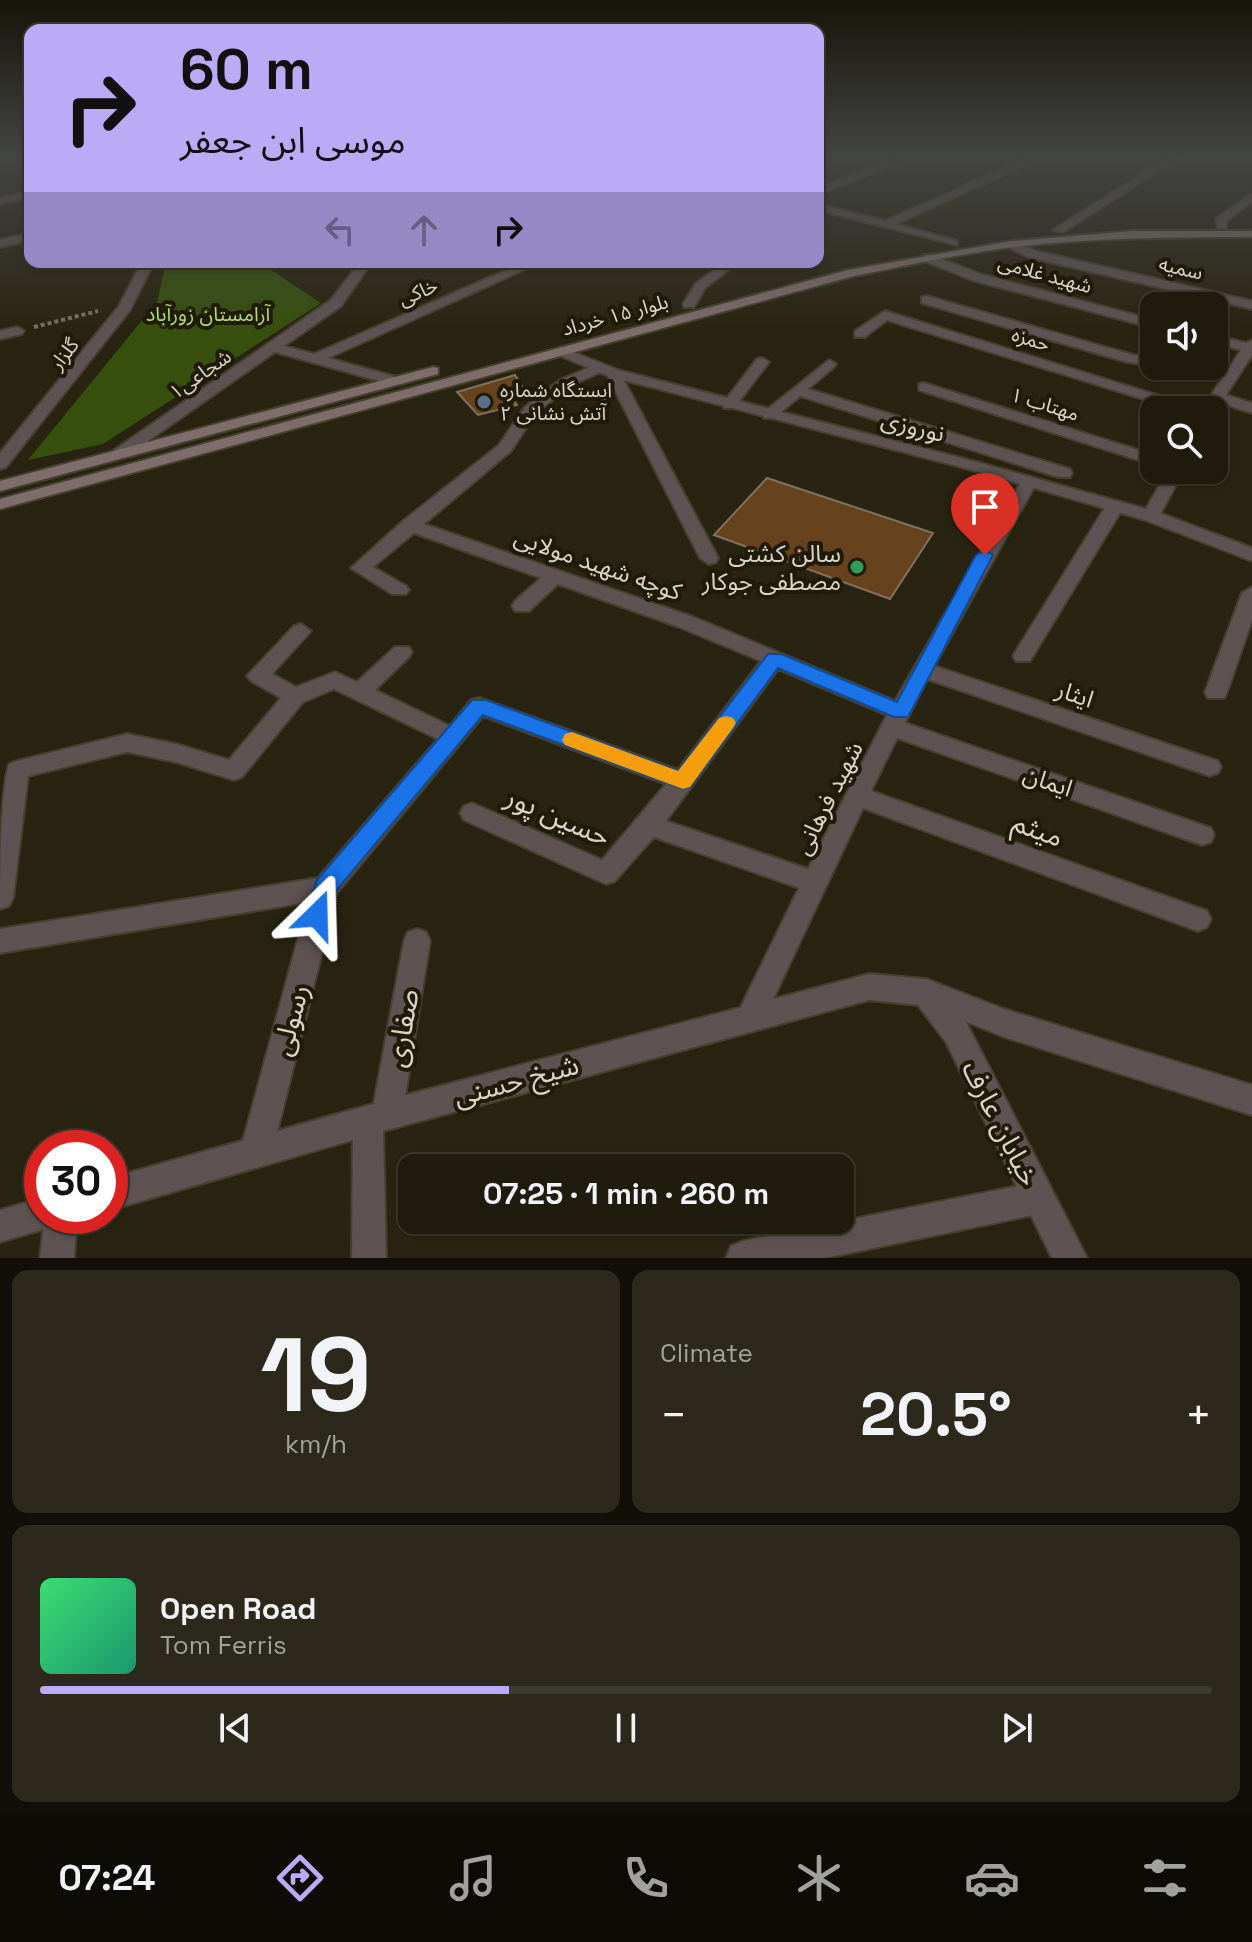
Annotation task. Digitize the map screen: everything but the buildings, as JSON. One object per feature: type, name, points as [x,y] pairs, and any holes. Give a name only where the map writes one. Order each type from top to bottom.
[{"type":"main road","name":"بلوار ۱۵ خرداد","points":[[0,486],[830,267],[953,243],[1059,230],[1127,226],[1252,227]]},
{"type":"main road","name":"بلوار ۱۵ خرداد","points":[[0,504],[798,286],[1010,244],[1137,234],[1252,234]]},
{"type":"main road","points":[[454,366],[465,377]]},
{"type":"street","points":[[847,215],[953,243]]},
{"type":"street","points":[[886,225],[909,215]]},
{"type":"street","points":[[1059,230],[1083,215]]},
{"type":"street","points":[[1222,226],[1220,221],[1228,215]]},
{"type":"street","points":[[0,244],[24,238]]},
{"type":"street","name":"سمیه","points":[[1010,244],[1032,254],[1252,305]]},
{"type":"street","name":"شهید غلامی","points":[[928,258],[976,277],[1140,320]]},
{"type":"street","name":"گلزار","points":[[0,464],[126,305],[145,268]]},
{"type":"street","name":"شجاعی۱","points":[[119,454],[336,303],[362,268]]},
{"type":"street","name":"خاکی","points":[[316,358],[521,268]]},
{"type":"street","points":[[689,304],[700,286],[725,268]]},
{"type":"street","points":[[927,300],[1140,360]]},
{"type":"street","name":"حمزه","points":[[860,334],[885,315],[1149,396]]},
{"type":"street","points":[[0,335],[17,331]]},
{"type":"street","points":[[1218,396],[1251,345],[1228,341]]},
{"type":"street","points":[[273,347],[395,381]]},
{"type":"street","name":"نوروزی","points":[[561,351],[606,370],[729,405],[1151,516],[1252,555]]},
{"type":"street","points":[[729,405],[762,362]]},
{"type":"street","points":[[769,415],[829,364]]},
{"type":"street","points":[[399,590],[360,568],[505,448],[530,410],[565,383],[606,370],[709,558]]},
{"type":"street","points":[[1234,372],[1252,377]]},
{"type":"street","name":"مهتاب ۱","points":[[924,387],[1140,456]]},
{"type":"street","points":[[799,391],[1064,473]]},
{"type":"street","points":[[1228,406],[1252,408]]},
{"type":"street","name":"شهید فرهانی","points":[[750,1017],[814,882],[970,579],[1029,482]]},
{"type":"street","points":[[1151,516],[1168,484]]},
{"type":"street","points":[[1023,656],[1115,506]]},
{"type":"street","name":"کوچه شهید مولایی","points":[[409,525],[686,622],[774,659],[897,720]]},
{"type":"street","points":[[522,606],[555,576]]},
{"type":"street","points":[[1216,692],[1252,593]]},
{"type":"street","points":[[295,696],[258,676],[301,631]]},
{"type":"street","points":[[359,692],[402,652]]},
{"type":"street","name":"حسین پور","points":[[472,813],[606,873],[649,825],[774,659]]},
{"type":"street","name":"ایثار","points":[[923,670],[1210,767]]},
{"type":"street","points":[[0,898],[17,770],[127,743],[176,753],[234,771],[295,696],[335,680],[453,737]]},
{"type":"street","points":[[0,941],[325,888],[479,706],[683,781]]},
{"type":"street","name":"ایمان","points":[[897,720],[1202,835]]},
{"type":"street","name":"میثم","points":[[858,796],[1198,919]]},
{"type":"street","name":"حسین پور","points":[[649,825],[814,882]]},
{"type":"street","name":"رسولی","points":[[256,1152],[325,888]]},
{"type":"street","name":"صفاری","points":[[369,1258],[377,1118],[417,941]]},
{"type":"street","name":"شیخ حسنی","points":[[128,1189],[377,1118],[869,987],[926,992],[1004,1023],[1252,1100]]},
{"type":"street","name":"خیابان عارف","points":[[926,992],[956,1032],[1070,1258]]},
{"type":"street","points":[[743,1258],[1038,1198]]},
{"type":"street","points":[[0,1226],[24,1219]]},
{"type":"street","points":[[57,1258],[59,1234]]},
{"type":"path","points":[[17,331],[126,305]]},
{"type":"green space","name":"آرامستان زورآباد","points":[[165,268],[268,268],[321,303],[103,444],[28,460],[157,302]]},
{"type":"slow traffic","points":[[572,740],[683,781],[726,723]]},
{"type":"place","name":"ایستگاه شماره ۲ آتش نشانی","points":[[484,402]]},
{"type":"place","name":"سالن کشتی مصطفی جوکار","points":[[857,567]]},
{"type":"route","points":[[317,915],[325,888],[479,706],[683,781],[774,659],[901,712],[985,555]]}]
